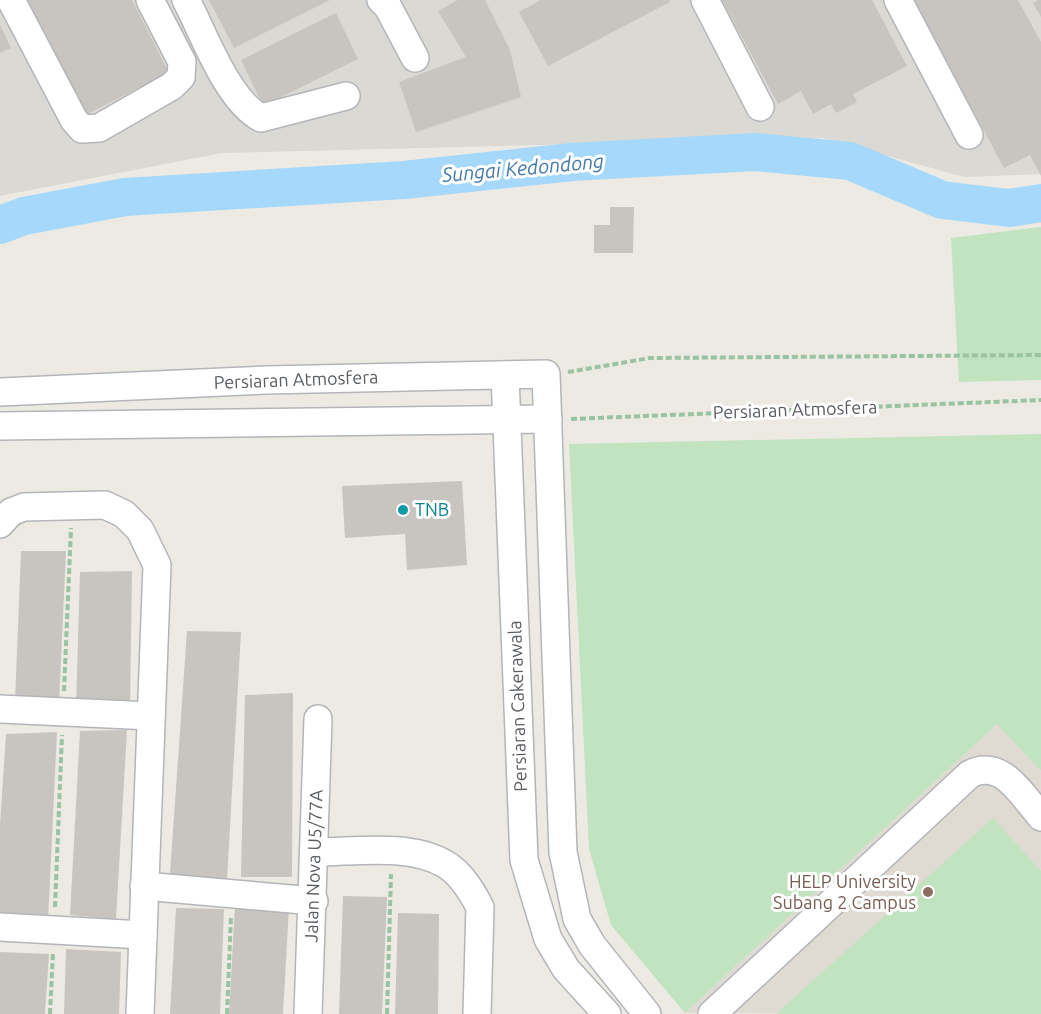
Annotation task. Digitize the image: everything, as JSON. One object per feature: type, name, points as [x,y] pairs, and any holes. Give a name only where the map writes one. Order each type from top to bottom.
[{"type":"street","points":[[11,0],[74,120],[81,129],[99,128],[172,86],[181,77],[182,62],[150,0]]},
{"type":"street","points":[[186,0],[234,93],[248,111],[261,118],[346,96]]},
{"type":"street","points":[[381,0],[388,7],[415,58]]},
{"type":"street","points":[[705,0],[760,108]]},
{"type":"street","points":[[898,0],[969,135]]},
{"type":"street","points":[[546,374],[563,852],[577,919],[592,945],[647,1014]]},
{"type":"street","name":"Persiaran Atmosfera","points":[[0,392],[267,380],[546,374]]},
{"type":"street","name":"Persiaran Cakerawala","points":[[505,375],[524,860],[548,939],[566,969],[607,1014]]},
{"type":"street","points":[[0,426],[548,419]]},
{"type":"street","points":[[0,524],[11,512],[24,507],[105,505],[124,514],[140,530],[157,564],[140,1014]]},
{"type":"street","points":[[0,709],[151,716]]},
{"type":"street","name":"Jalan Nova U5/77A","points":[[308,1014],[316,852],[318,719]]},
{"type":"street","points":[[712,1014],[970,774],[980,769],[991,769],[1003,774],[1041,817]]},
{"type":"street","points":[[316,852],[392,852],[422,855],[445,864],[472,891],[480,907],[477,1014]]},
{"type":"street","points":[[144,886],[314,901]]},
{"type":"street","points":[[0,927],[143,934]]},
{"type":"path","points":[[546,374],[650,358],[1041,355]]},
{"type":"path","name":"Persiaran Atmosfera","points":[[548,419],[1041,400]]},
{"type":"path","points":[[50,1014],[72,506]]},
{"type":"path","points":[[387,1014],[392,852]]},
{"type":"path","points":[[227,1014],[232,894]]},
{"type":"shaded area","points":[[0,0],[1041,0],[1041,174],[964,177],[823,138],[222,153],[0,196]]},
{"type":"shaded area","name":"HELP University Subang 2 Campus","points":[[998,723],[1041,771],[1041,1014],[685,1013]]},
{"type":"green space","points":[[1041,227],[1041,380],[959,382],[951,238]]},
{"type":"green space","points":[[1041,434],[1041,771],[997,724],[685,1013],[611,925],[589,849],[569,444]]},
{"type":"green space","points":[[993,818],[1041,871],[1041,1014],[776,1014]]},
{"type":"building","points":[[27,0],[132,0],[169,73],[85,115]]},
{"type":"building","points":[[209,0],[330,0],[234,48]]},
{"type":"building","points":[[458,0],[485,0],[510,50],[521,97],[416,132],[399,82],[466,57],[438,11]]},
{"type":"building","points":[[541,0],[669,0],[670,2],[548,66],[519,12]]},
{"type":"building","points":[[722,0],[872,0],[907,66],[853,94],[857,102],[836,113],[831,104],[813,114],[801,91],[778,104]]},
{"type":"building","points":[[914,0],[1018,0],[1041,42],[1041,176],[1030,155],[1004,168]]},
{"type":"building","points":[[1041,0],[1041,17],[1033,3]]},
{"type":"building","points":[[336,13],[358,59],[263,106],[241,60]]},
{"type":"building","points":[[0,25],[11,48],[0,53]]},
{"type":"building","points":[[610,207],[634,207],[633,253],[594,253],[594,225],[610,225]]},
{"type":"building","name":"TNB","points":[[462,481],[467,565],[407,570],[405,534],[345,538],[342,486]]},
{"type":"building","points":[[21,551],[66,551],[59,704],[15,702]]},
{"type":"building","points":[[132,571],[130,709],[76,707],[80,572]]},
{"type":"building","points":[[187,631],[241,632],[227,880],[170,874]]},
{"type":"building","points":[[293,693],[292,877],[241,877],[245,695]]},
{"type":"building","points":[[127,730],[116,919],[70,915],[80,731]]},
{"type":"building","points":[[57,732],[48,921],[0,919],[0,824],[6,734]]},
{"type":"building","points":[[343,896],[387,897],[382,1014],[339,1014]]},
{"type":"building","points":[[235,905],[289,907],[283,1014],[229,1014]]},
{"type":"building","points":[[176,908],[224,909],[220,1014],[170,1014]]},
{"type":"building","points":[[398,913],[439,914],[438,1014],[395,1014]]},
{"type":"building","points":[[66,949],[121,952],[119,1014],[64,1014]]},
{"type":"building","points":[[0,952],[49,954],[45,1014],[0,1014]]},
{"type":"waterway","name":"Sungai Kedondong","points":[[0,225],[24,216],[125,197],[404,180],[572,162],[755,152],[850,161],[942,200],[1009,208],[1041,203]]},
{"type":"place","name":"TNB","points":[[403,510]]},
{"type":"place","name":"HELP University Subang 2 Campus","points":[[928,892]]}]
